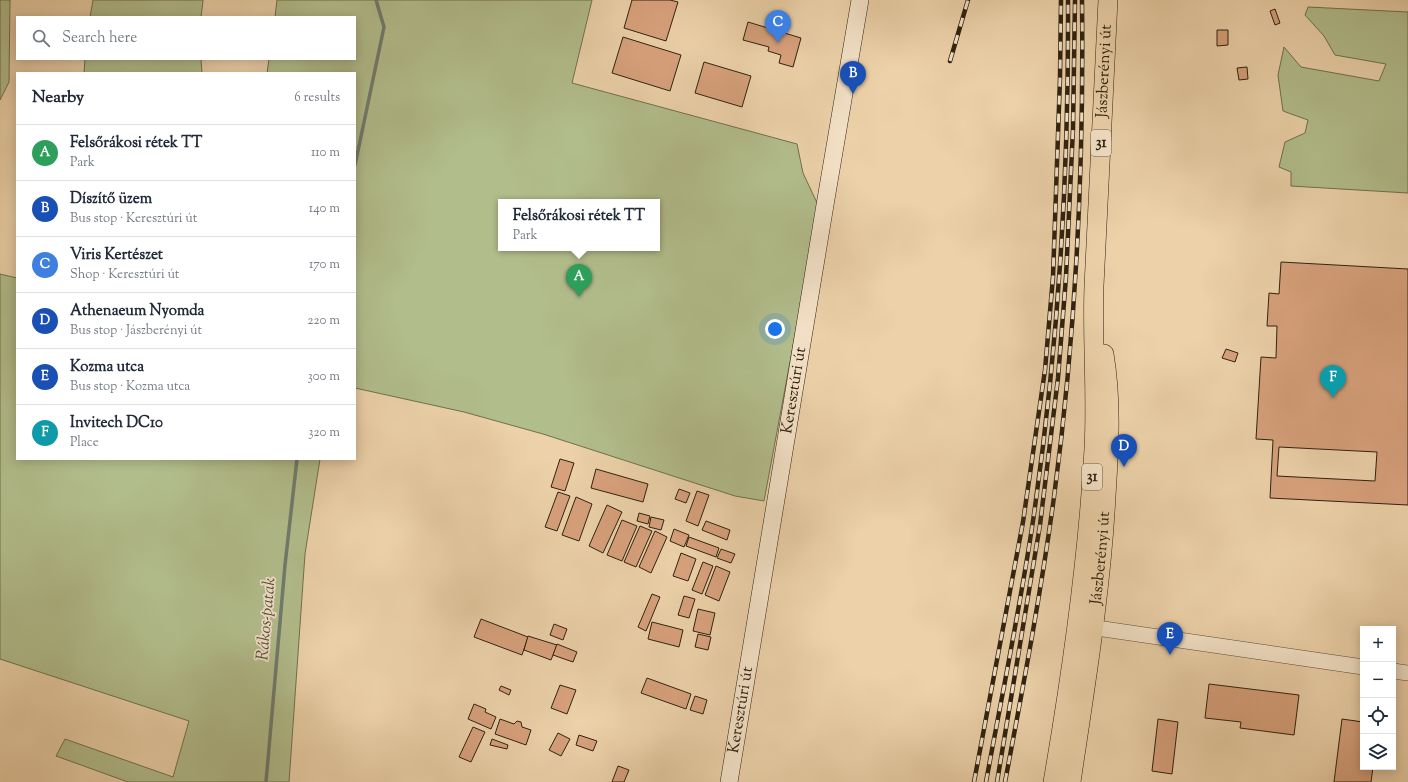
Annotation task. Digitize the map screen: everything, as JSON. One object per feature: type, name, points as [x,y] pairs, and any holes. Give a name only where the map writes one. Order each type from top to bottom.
[{"type":"main road","name":"Keresztúri út","points":[[729,782],[860,0]]},
{"type":"main road","name":"Jászberényi út","points":[[1053,782],[1086,626],[1103,555],[1110,411],[1109,383],[1094,286],[1108,0]]},
{"type":"main road","name":"Jászberényi út","points":[[1071,782],[1086,626]]},
{"type":"street","points":[[1086,626],[1360,667]]},
{"type":"street","points":[[1396,671],[1408,673]]},
{"type":"green space","points":[[0,0],[10,0],[9,82],[0,100]]},
{"type":"green space","points":[[93,0],[203,0],[201,16],[90,16]]},
{"type":"green space","points":[[277,0],[592,0],[572,83],[797,144],[803,173],[819,207],[764,501],[735,496],[543,434],[464,412],[356,388],[356,72],[267,72],[269,60],[356,60],[356,16],[275,16]]},
{"type":"green space","points":[[1308,7],[1408,12],[1408,193],[1291,186],[1291,172],[1279,167],[1285,142],[1305,133],[1308,120],[1283,111],[1278,75],[1284,47],[1301,67],[1379,81],[1386,64],[1335,55],[1324,36],[1305,15]]},
{"type":"green space","points":[[85,60],[201,60],[202,72],[84,72]]},
{"type":"green space","points":[[0,274],[16,278],[16,460],[320,460],[305,554],[289,782],[128,782],[56,756],[65,739],[173,777],[189,721],[0,659]]},
{"type":"building","points":[[632,0],[670,0],[678,2],[666,41],[624,28]]},
{"type":"building","points":[[1275,9],[1280,23],[1275,25],[1270,11]]},
{"type":"building","points":[[748,22],[801,38],[793,67],[779,63],[781,55],[768,51],[769,47],[743,40]]},
{"type":"building","points":[[1217,30],[1228,30],[1228,45],[1217,46]]},
{"type":"building","points":[[623,37],[681,55],[670,91],[612,73]]},
{"type":"building","points":[[704,62],[751,76],[742,107],[695,93]]},
{"type":"building","points":[[1247,67],[1248,79],[1239,80],[1237,68]]},
{"type":"building","points":[[1281,262],[1408,269],[1408,505],[1270,498],[1273,440],[1256,439],[1261,357],[1276,358],[1277,326],[1267,326],[1269,293],[1279,294]],"holes":[[[1279,447],[1377,452],[1375,481],[1277,476]]]},
{"type":"building","points":[[1226,349],[1238,353],[1235,362],[1222,358]]},
{"type":"building","points":[[560,459],[574,463],[565,491],[551,487]]},
{"type":"building","points":[[596,469],[648,484],[643,502],[591,488]]},
{"type":"building","points":[[679,489],[690,493],[686,503],[675,499]]},
{"type":"building","points":[[697,491],[709,495],[698,526],[686,521]]},
{"type":"building","points":[[558,492],[570,496],[557,531],[545,527]]},
{"type":"building","points":[[576,497],[592,504],[579,541],[562,535]]},
{"type":"building","points":[[607,505],[622,512],[603,553],[589,546]]},
{"type":"building","points":[[639,513],[650,516],[648,524],[637,521]]},
{"type":"building","points":[[651,517],[664,520],[661,530],[649,527]]},
{"type":"building","points":[[622,520],[637,526],[622,561],[607,555]]},
{"type":"building","points":[[706,521],[730,530],[727,540],[702,530]]},
{"type":"building","points":[[640,526],[652,531],[636,567],[624,562]]},
{"type":"building","points":[[674,529],[689,535],[684,547],[670,541]]},
{"type":"building","points":[[655,531],[667,537],[651,573],[639,567]]},
{"type":"building","points":[[689,537],[719,548],[716,557],[686,546]]},
{"type":"building","points":[[721,549],[735,554],[731,563],[717,558]]},
{"type":"building","points":[[681,553],[696,559],[688,581],[673,576]]},
{"type":"building","points":[[703,562],[713,566],[702,594],[692,590]]},
{"type":"building","points":[[716,566],[730,572],[719,601],[705,595]]},
{"type":"building","points":[[652,594],[660,597],[646,631],[638,627]]},
{"type":"building","points":[[684,596],[695,599],[689,618],[678,615]]},
{"type":"building","points":[[698,609],[715,613],[710,635],[693,631]]},
{"type":"building","points":[[481,619],[528,637],[522,655],[474,637]]},
{"type":"building","points":[[652,622],[683,630],[679,647],[648,639]]},
{"type":"building","points":[[554,624],[567,629],[563,640],[550,635]]},
{"type":"building","points":[[698,634],[711,637],[708,650],[695,647]]},
{"type":"building","points":[[528,636],[557,645],[551,660],[524,650]]},
{"type":"building","points":[[557,644],[577,652],[573,662],[553,655]]},
{"type":"building","points":[[647,678],[691,694],[686,709],[641,693]]},
{"type":"building","points":[[1209,684],[1299,695],[1294,735],[1240,728],[1241,722],[1205,718]]},
{"type":"building","points":[[560,685],[576,690],[567,714],[551,708]]},
{"type":"building","points":[[501,686],[511,690],[509,695],[499,690]]},
{"type":"building","points":[[695,696],[707,700],[703,714],[690,710]]},
{"type":"building","points":[[474,704],[486,709],[485,712],[496,717],[491,729],[468,719]]},
{"type":"building","points":[[500,719],[514,724],[517,721],[521,722],[522,727],[531,730],[526,745],[495,734]]},
{"type":"building","points":[[1158,719],[1178,722],[1172,774],[1152,771]]},
{"type":"building","points":[[1342,719],[1360,722],[1360,770],[1373,770],[1371,782],[1334,782]]},
{"type":"building","points":[[473,727],[485,732],[471,762],[459,757]]},
{"type":"building","points":[[558,733],[570,739],[561,756],[549,750]]},
{"type":"building","points":[[579,735],[597,741],[593,751],[576,745]]},
{"type":"building","points":[[492,739],[508,745],[507,749],[490,745]]},
{"type":"building","points":[[618,766],[629,770],[624,782],[612,782]]},
{"type":"waterway","name":"Rákos-patak","points":[[356,160],[384,27],[376,0]]},
{"type":"waterway","name":"Rákos-patak","points":[[266,782],[285,565],[297,460]]},
{"type":"railway","points":[[950,61],[968,0]]},
{"type":"railway","points":[[974,782],[1023,522],[1045,370],[1053,277],[1060,78],[1061,0]]},
{"type":"railway","points":[[986,782],[1028,554],[1042,456],[1049,392],[1064,196],[1068,65],[1068,0]]},
{"type":"railway","points":[[997,782],[1040,525],[1058,378],[1066,277],[1073,129],[1075,0]]},
{"type":"railway","points":[[1005,782],[1049,533],[1062,435],[1073,311],[1080,187],[1082,125],[1082,0]]},
{"type":"place","name":"Viris Kertészet","points":[[778,43]]},
{"type":"place","name":"Díszítő üzem","points":[[853,94]]},
{"type":"place","name":"Felsőrákosi rétek TT","points":[[579,297]]},
{"type":"place","name":"Invitech DC10","points":[[1333,398]]},
{"type":"place","name":"Athenaeum Nyomda","points":[[1124,467]]},
{"type":"place","name":"Kozma utca","points":[[1170,655]]}]
